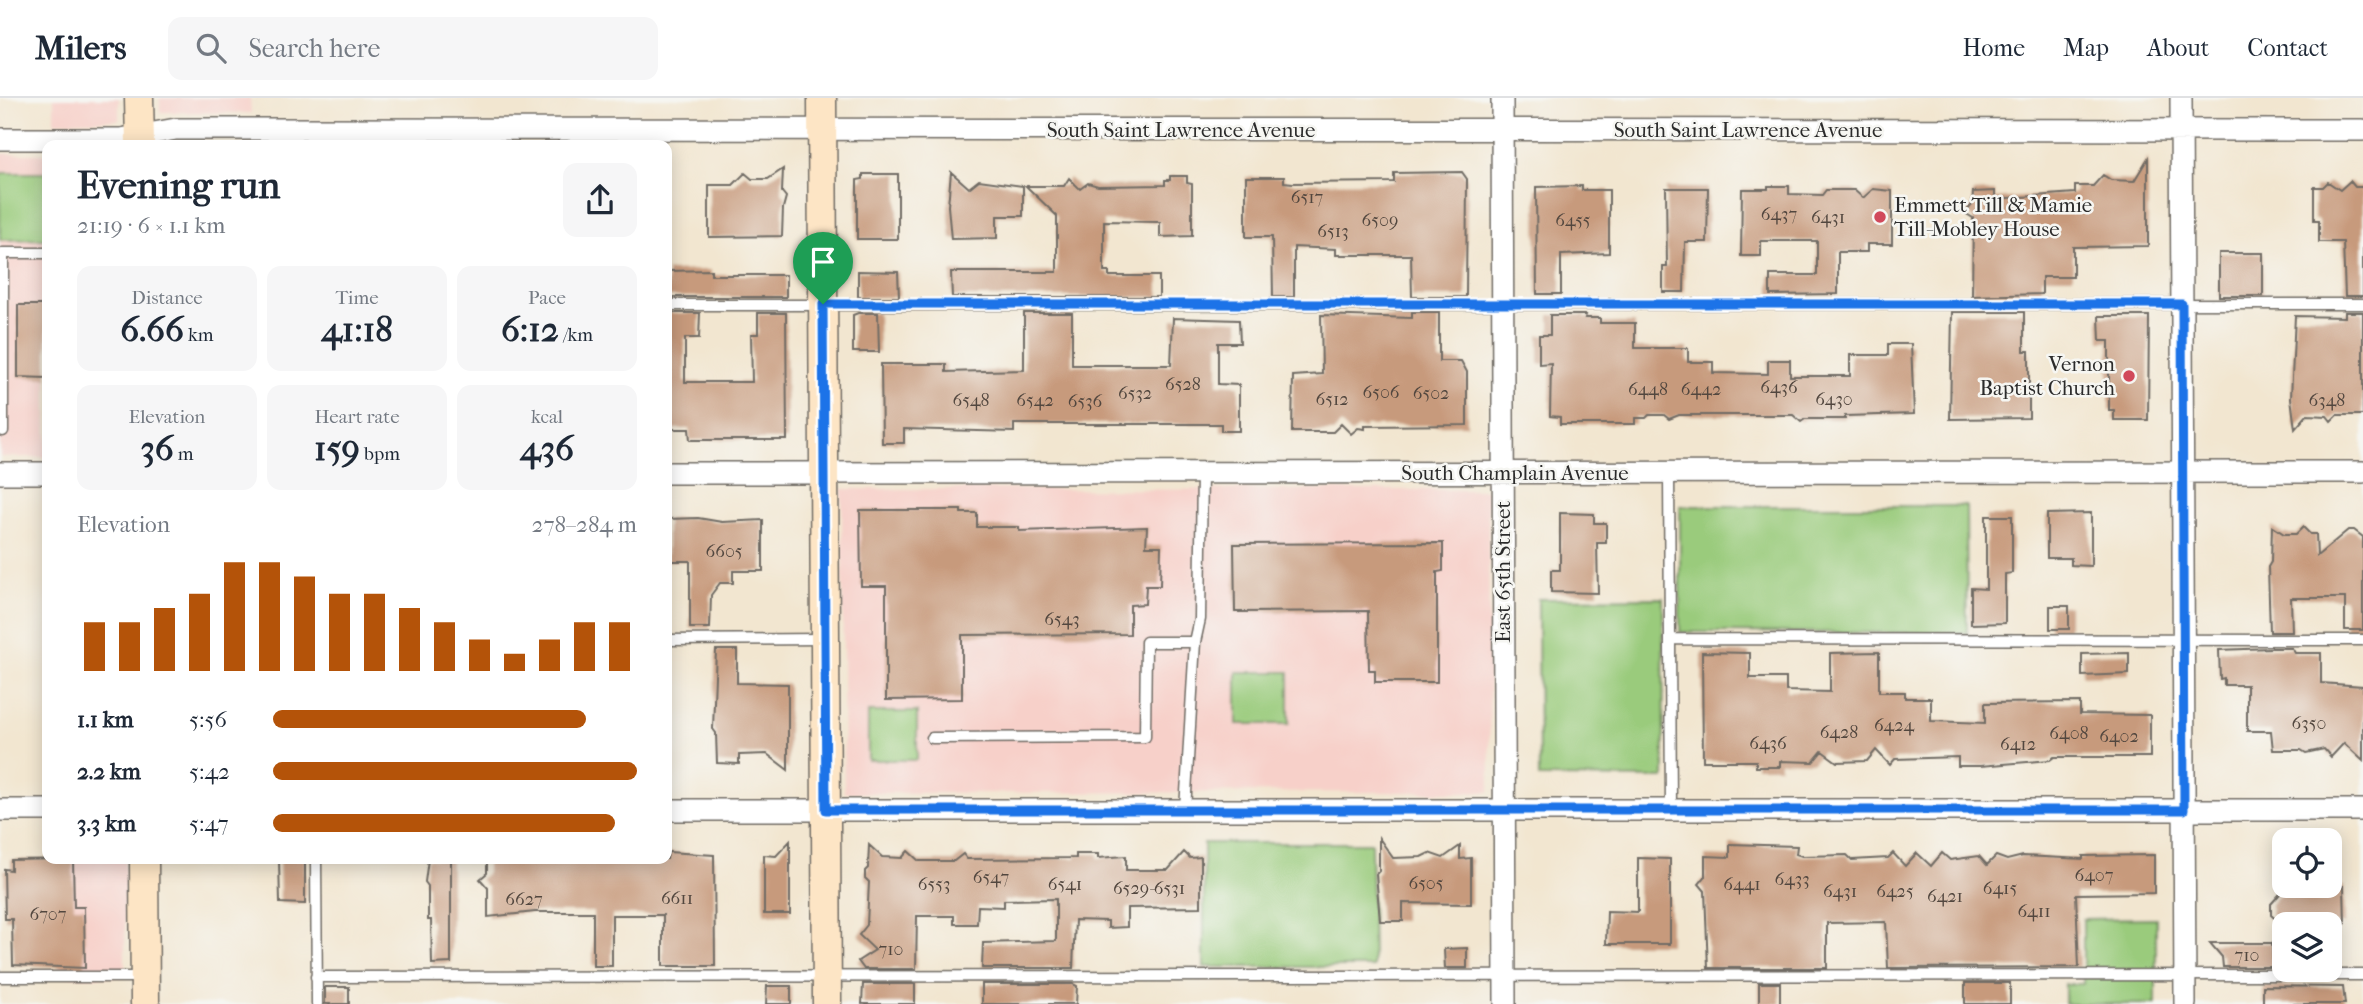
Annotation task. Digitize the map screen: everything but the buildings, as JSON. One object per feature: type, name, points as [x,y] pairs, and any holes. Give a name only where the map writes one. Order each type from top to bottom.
[{"type":"street","points":[[139,98],[140,140]]},
{"type":"street","points":[[822,98],[827,990]]},
{"type":"street","name":"East 65th Street","points":[[1502,98],[1505,1004]]},
{"type":"street","points":[[2181,98],[2185,1004]]},
{"type":"street","name":"South Saint Lawrence Avenue","points":[[0,139],[140,140],[176,129],[2363,130]]},
{"type":"street","name":"South Champlain Avenue","points":[[672,473],[2363,472]]},
{"type":"street","points":[[0,473],[42,473]]},
{"type":"street","points":[[0,810],[42,810]]},
{"type":"street","points":[[672,810],[2363,810]]},
{"type":"street","points":[[144,864],[145,990]]},
{"type":"lane","points":[[3,431],[3,253],[42,253]]},
{"type":"lane","points":[[672,304],[2363,304]]},
{"type":"lane","points":[[1185,810],[1195,642],[1199,619],[1202,473]]},
{"type":"lane","points":[[1669,473],[1671,810]]},
{"type":"lane","points":[[672,640],[824,639]]},
{"type":"lane","points":[[1670,639],[2363,640]]},
{"type":"lane","points":[[932,738],[1145,737],[1146,642],[1195,642]]},
{"type":"lane","points":[[316,864],[317,1004]]},
{"type":"lane","points":[[316,977],[827,990],[1505,976],[2363,975]]},
{"type":"lane","points":[[0,977],[145,990]]},
{"type":"shaded area","points":[[54,98],[119,98],[119,120],[54,122]]},
{"type":"shaded area","points":[[160,98],[250,98],[251,113],[160,112]]},
{"type":"shaded area","points":[[0,154],[42,154],[42,457],[0,457]]},
{"type":"shaded area","points":[[842,489],[1488,490],[1490,792],[844,793]]},
{"type":"shaded area","points":[[59,864],[125,864],[125,977],[59,977]]},
{"type":"green space","points":[[0,173],[42,173],[42,239],[0,240]]},
{"type":"green space","points":[[1680,506],[1966,506],[1967,633],[1680,632]]},
{"type":"green space","points":[[1663,598],[1664,778],[1539,777],[1538,599]]},
{"type":"green space","points":[[1237,672],[1289,672],[1289,724],[1237,724]]},
{"type":"green space","points":[[868,712],[917,712],[917,760],[868,760]]},
{"type":"green space","points":[[1204,843],[1371,843],[1373,967],[1204,967]]},
{"type":"green space","points":[[2156,918],[2156,1004],[2065,1004],[2065,984],[2083,984],[2083,919]]},
{"type":"place","name":"Emmett Till & Mamie Till-Mobley House","points":[[1880,217]]},
{"type":"place","name":"Vernon Baptist Church","points":[[2129,376]]},
{"type":"route","points":[[823,304],[2182,304],[2184,810],[826,810],[823,304]]}]
